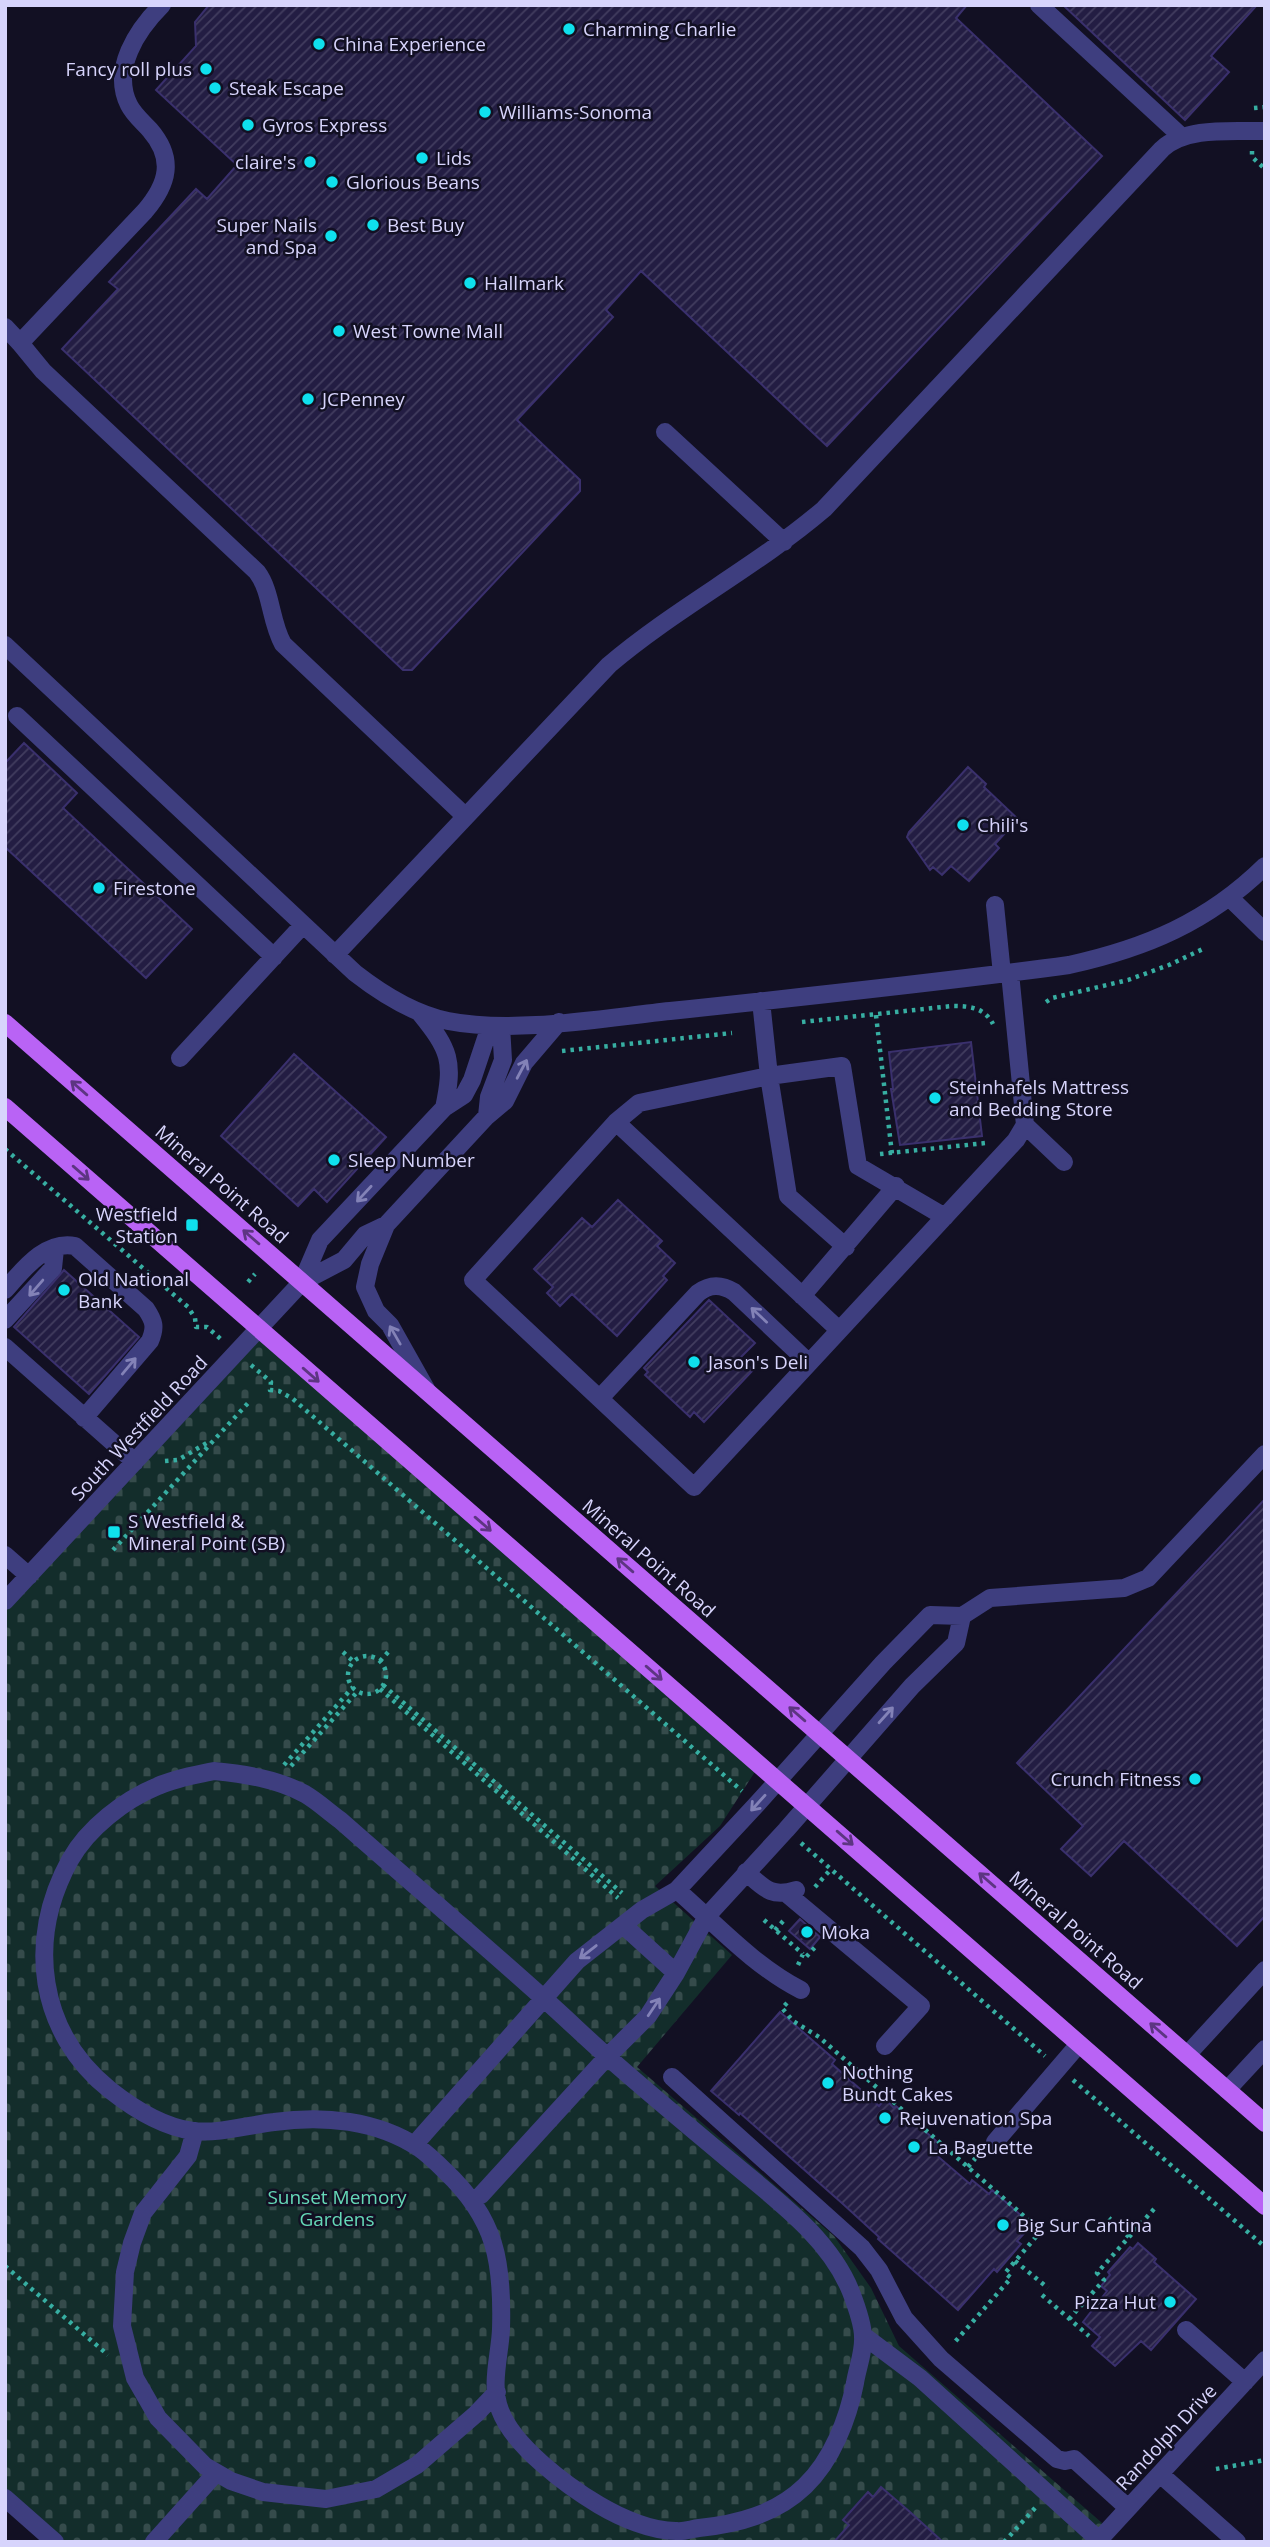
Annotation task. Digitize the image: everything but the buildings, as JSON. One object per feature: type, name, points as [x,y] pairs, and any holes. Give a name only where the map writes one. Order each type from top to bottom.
[{"type":"main road","name":"Mineral Point Road","points":[[5,1023],[1265,2123]]},
{"type":"main road","points":[[5,1107],[1265,2206]]},
{"type":"street","points":[[20,343],[157,197],[164,180],[166,163],[162,145],[128,104],[124,69],[133,39],[162,5]]},
{"type":"street","points":[[1039,5],[1182,137]]},
{"type":"street","points":[[335,955],[618,658],[784,542],[824,509],[1171,140],[1205,134],[1265,131]]},
{"type":"street","points":[[5,327],[43,371],[257,572],[265,587],[276,631],[283,643],[465,816]]},
{"type":"street","points":[[665,432],[784,542]]},
{"type":"street","points":[[5,645],[372,987],[396,1001],[445,1021],[496,1026],[559,1022],[1069,965],[1132,949],[1165,937],[1230,898],[1265,866]]},
{"type":"street","points":[[17,716],[274,957]]},
{"type":"street","points":[[1230,898],[1265,932]]},
{"type":"street","points":[[945,1217],[858,1166],[842,1066],[769,1076],[639,1103],[616,1122],[473,1280],[694,1486],[808,1362],[945,1217],[1016,1140],[1025,1125],[995,905]]},
{"type":"street","points":[[180,1058],[303,925]]},
{"type":"street","points":[[761,1001],[769,1076],[788,1196],[846,1247]]},
{"type":"street","points":[[418,1011],[441,1038],[447,1053],[450,1068],[444,1108]]},
{"type":"street","points":[[429,1394],[390,1325],[376,1311],[365,1287],[370,1264],[386,1225],[487,1116],[505,1101],[524,1063],[559,1022]]},
{"type":"street","points":[[302,1282],[320,1240],[444,1108],[464,1095],[496,1026]]},
{"type":"street","points":[[487,1116],[489,1097],[503,1060],[496,1026]]},
{"type":"street","points":[[616,1122],[839,1330]]},
{"type":"street","points":[[1025,1125],[1064,1162]]},
{"type":"street","points":[[802,1296],[896,1186]]},
{"type":"street","points":[[302,1282],[344,1260],[365,1235],[386,1225]]},
{"type":"street","points":[[5,1290],[37,1255],[60,1245],[75,1247],[146,1309],[153,1320],[155,1329],[150,1341],[84,1418]]},
{"type":"street","points":[[5,1320],[53,1268],[55,1249]]},
{"type":"street","name":"South Westfield Road","points":[[5,1601],[302,1282]]},
{"type":"street","points":[[600,1398],[698,1293],[712,1286],[720,1286],[734,1292],[808,1362]]},
{"type":"street","points":[[6,1348],[135,1462]]},
{"type":"street","points":[[414,2145],[577,1961],[642,1910],[677,1890],[883,1662],[930,1615],[962,1616],[990,1598],[1124,1588],[1147,1577],[1265,1454]]},
{"type":"street","points":[[5,1555],[29,1576]]},
{"type":"street","points":[[472,2200],[481,2195],[648,2016],[676,1973],[707,1916],[912,1686],[956,1643],[962,1616]]},
{"type":"street","points":[[214,1771],[246,1774],[305,1794],[340,1820],[543,1998],[814,2236],[836,2262],[852,2292],[864,2336],[850,2407],[827,2459],[808,2484],[790,2498],[737,2524],[674,2532],[632,2521],[601,2507],[542,2466],[515,2434],[499,2410],[499,2269],[488,2224],[466,2190],[425,2151],[393,2133],[342,2120],[281,2121],[195,2131],[154,2119],[124,2101],[95,2078],[71,2048],[54,2015],[46,1985],[44,1953],[48,1917],[73,1854],[93,1830],[125,1804],[155,1787],[214,1771]]},
{"type":"street","points":[[746,1872],[768,1892],[786,1893],[800,1889],[858,1940],[859,1954]]},
{"type":"street","points":[[677,1890],[743,1950],[798,1988]]},
{"type":"street","points":[[786,1893],[921,2006],[885,2046]]},
{"type":"street","points":[[623,1925],[676,1973]]},
{"type":"street","points":[[1187,2055],[1265,1970]]},
{"type":"street","points":[[995,2142],[1079,2044]]},
{"type":"street","points":[[1227,2090],[1265,2049]]},
{"type":"street","points":[[672,2077],[862,2248],[879,2270],[904,2318],[941,2359],[1057,2459],[1074,2459],[1128,2508]]},
{"type":"street","points":[[195,2131],[188,2155],[143,2213],[125,2272],[122,2326],[135,2378],[158,2418],[196,2458],[231,2482],[263,2492],[326,2499],[376,2489],[417,2465],[477,2414],[497,2392]]},
{"type":"street","points":[[1186,2330],[1245,2382]]},
{"type":"street","points":[[864,2336],[920,2378],[1098,2541]]},
{"type":"street","name":"Randolph Drive","points":[[1098,2541],[1265,2360]]},
{"type":"street","points":[[154,2542],[216,2473]]},
{"type":"street","points":[[1160,2474],[1237,2542]]},
{"type":"street","points":[[5,2498],[55,2542]]},
{"type":"path","points":[[1046,1002],[1052,998],[1104,987],[1151,972],[1205,948]]},
{"type":"path","points":[[802,1022],[967,1006],[985,1010],[995,1027]]},
{"type":"path","points":[[876,1015],[891,1154]]},
{"type":"path","points":[[554,1052],[732,1032]]},
{"type":"path","points":[[876,1154],[989,1142]]},
{"type":"path","points":[[5,1149],[188,1307],[195,1318],[196,1327],[207,1327]]},
{"type":"path","points":[[248,1282],[255,1274]]},
{"type":"path","points":[[271,1382],[270,1390],[279,1391],[293,1399],[735,1785]]},
{"type":"path","points":[[113,1550],[249,1402]]},
{"type":"path","points":[[135,1462],[178,1460],[220,1434]]},
{"type":"path","points":[[380,1661],[390,1650]]},
{"type":"path","points":[[343,1652],[354,1662]]},
{"type":"path","points":[[370,1656],[380,1661],[386,1670],[382,1687],[373,1693],[356,1689],[349,1672],[354,1662],[370,1656]]},
{"type":"path","points":[[382,1687],[620,1896]]},
{"type":"path","points":[[286,1768],[356,1689]]},
{"type":"path","points":[[764,1920],[806,1957],[831,1930]]},
{"type":"path","points":[[803,1954],[796,1970],[798,1988],[782,2008],[791,2020],[819,2037],[1041,2231],[1005,2273],[1011,2278],[951,2347]]},
{"type":"path","points":[[1069,2319],[1104,2280],[1097,2273],[1154,2209]]},
{"type":"path","points":[[1109,2218],[1129,2237]]},
{"type":"path","points":[[1015,2261],[1048,2288]]},
{"type":"path","points":[[5,2266],[135,2378]]},
{"type":"path","points":[[1042,2295],[1089,2336]]},
{"type":"path","points":[[1216,2469],[1265,2460]]},
{"type":"path","points":[[1004,2542],[1049,2494]]},
{"type":"green space","name":"Sunset Memory Gardens","points":[[260,1329],[760,1764],[720,1826],[655,1886],[732,1955],[637,2067],[834,2236],[871,2288],[899,2346],[1109,2529],[1097,2542],[46,2542],[5,2507],[5,1601]]},
{"type":"place","name":"Charming Charlie","points":[[569,29]]},
{"type":"place","name":"China Experience","points":[[319,44]]},
{"type":"place","name":"Fancy roll plus","points":[[206,69]]},
{"type":"place","name":"Steak Escape","points":[[215,88]]},
{"type":"place","name":"Williams-Sonoma","points":[[485,112]]},
{"type":"place","name":"Gyros Express","points":[[248,125]]},
{"type":"place","name":"Lids","points":[[422,158]]},
{"type":"place","name":"claire's","points":[[310,162]]},
{"type":"place","name":"Glorious Beans","points":[[332,182]]},
{"type":"place","name":"Best Buy","points":[[373,225]]},
{"type":"place","name":"Super Nails and Spa","points":[[331,236]]},
{"type":"place","name":"Hallmark","points":[[470,283]]},
{"type":"place","name":"West Towne Mall","points":[[339,331]]},
{"type":"place","name":"JCPenney","points":[[308,399]]},
{"type":"place","name":"Chili's","points":[[963,825]]},
{"type":"place","name":"Firestone","points":[[99,888]]},
{"type":"place","name":"Steinhafels Mattress and Bedding Store","points":[[935,1098]]},
{"type":"place","name":"Sleep Number","points":[[334,1160]]},
{"type":"place","name":"Westfield Station","points":[[192,1225]]},
{"type":"place","name":"Old National Bank","points":[[64,1290]]},
{"type":"place","name":"Jason's Deli","points":[[694,1362]]},
{"type":"place","name":"S Westfield & Mineral Point (SB)","points":[[114,1532]]},
{"type":"place","name":"Crunch Fitness","points":[[1195,1779]]},
{"type":"place","name":"Moka","points":[[807,1932]]},
{"type":"place","name":"Nothing Bundt Cakes","points":[[828,2083]]},
{"type":"place","name":"Rejuvenation Spa","points":[[885,2118]]},
{"type":"place","name":"La Baguette","points":[[914,2147]]},
{"type":"place","name":"Big Sur Cantina","points":[[1003,2225]]},
{"type":"place","name":"Pizza Hut","points":[[1170,2302]]}]
